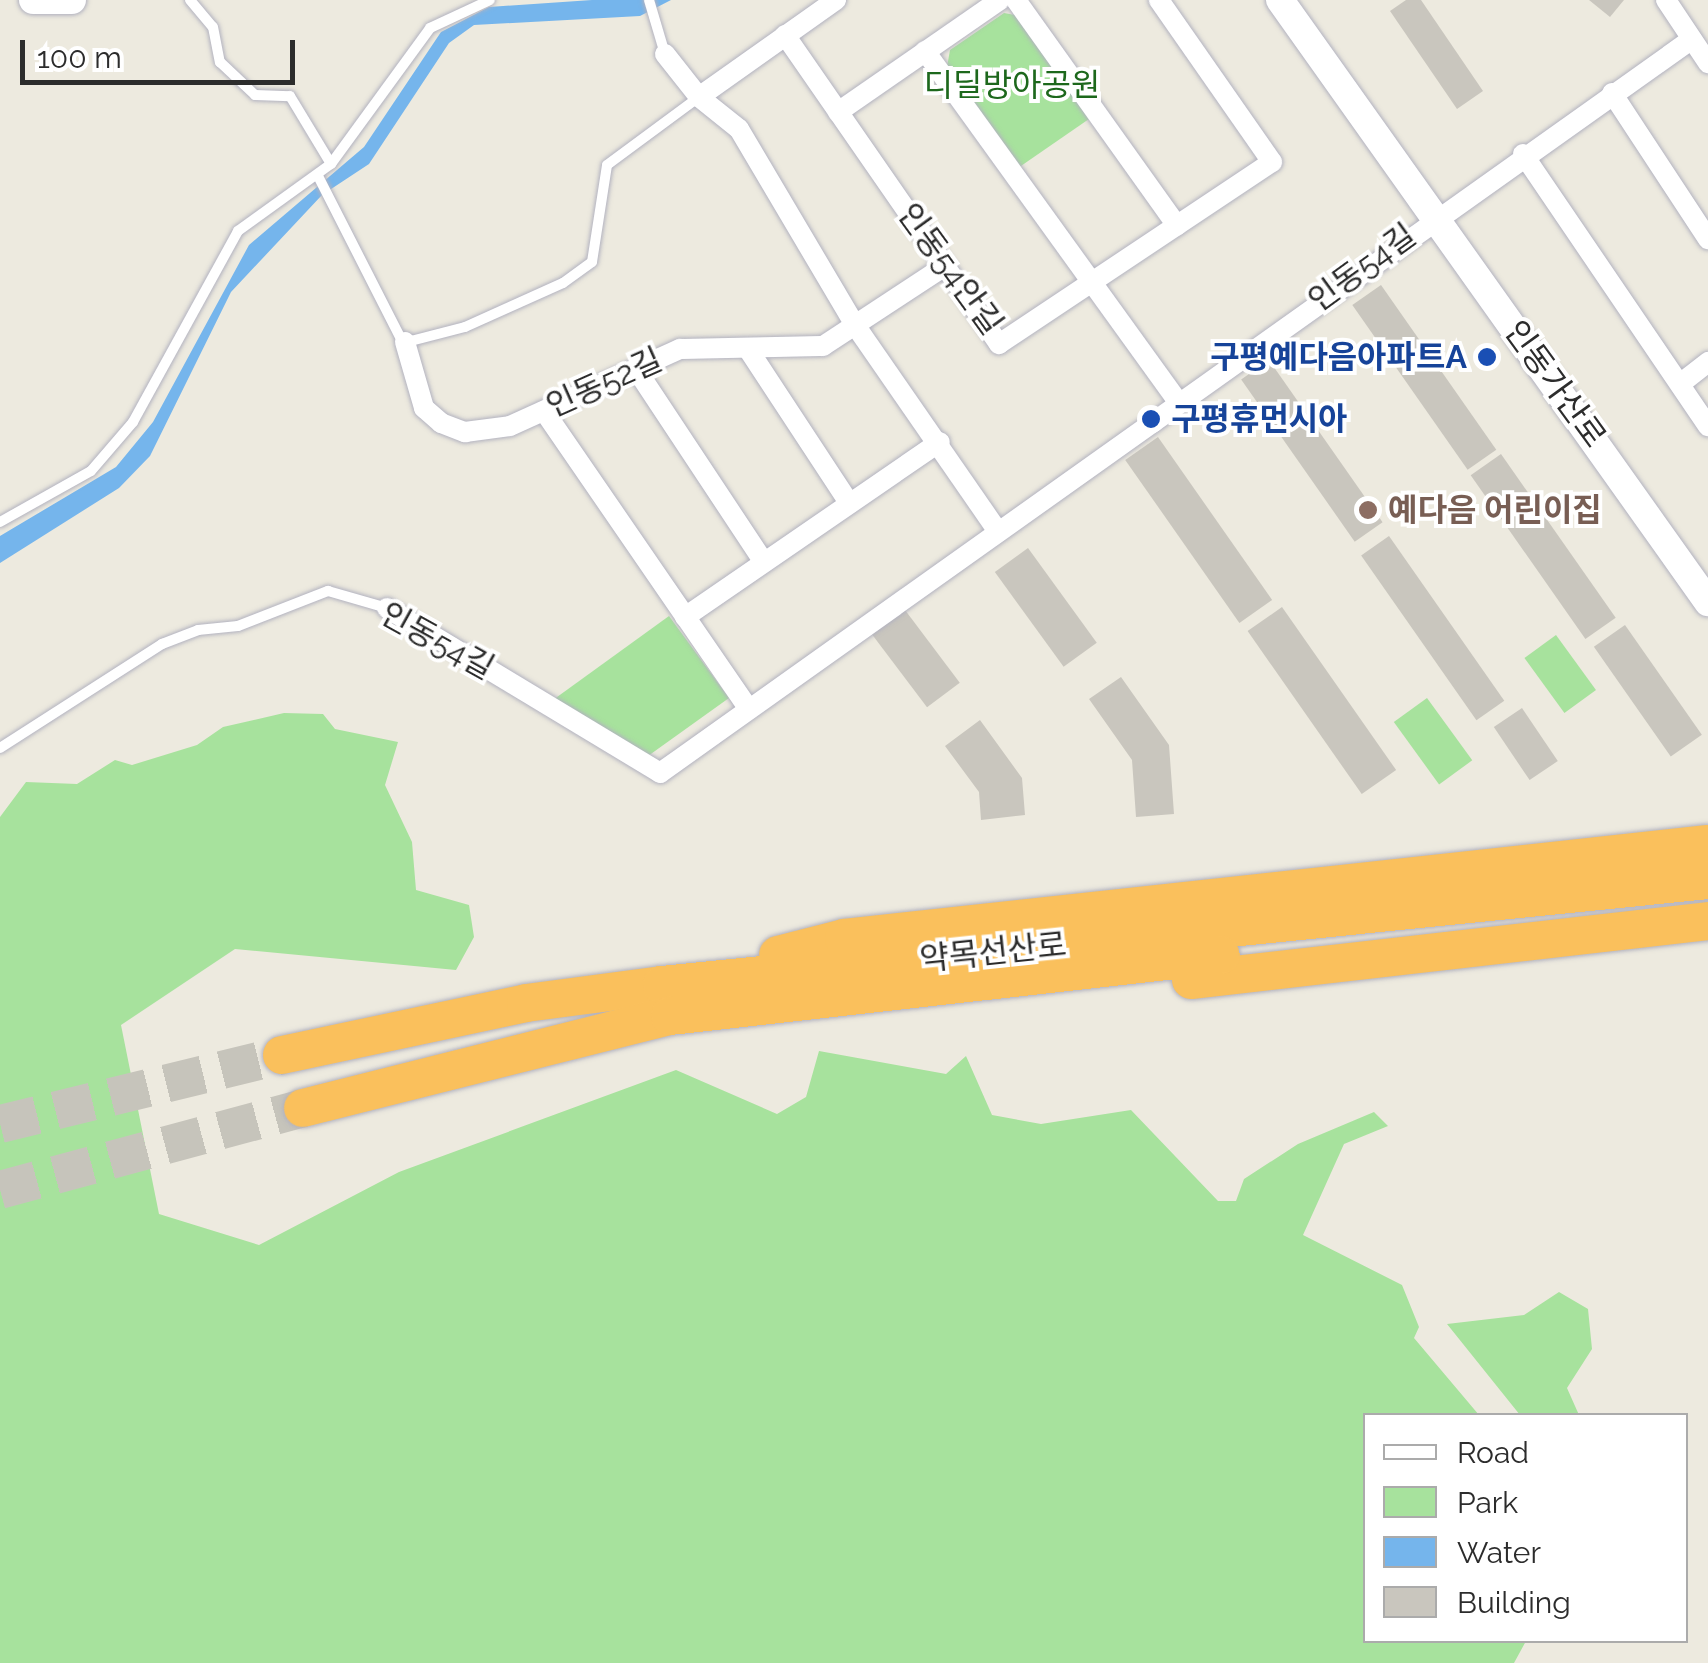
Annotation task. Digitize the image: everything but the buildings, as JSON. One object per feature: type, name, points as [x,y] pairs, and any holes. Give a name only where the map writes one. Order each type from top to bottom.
[{"type":"highway","points":[[666,1001],[844,938],[1708,844]]},
{"type":"highway","name":"약목선산로","points":[[282,1055],[526,1003],[666,1001],[1457,917],[1708,880]]},
{"type":"highway","name":"약목선산로","points":[[1457,917],[1708,902]]},
{"type":"highway","points":[[666,1001],[1077,993],[1708,922]]},
{"type":"highway","name":"약목선산로","points":[[304,1108],[666,1001]]},
{"type":"main road","points":[[33,0],[72,0]]},
{"type":"main road","name":"인동가산로","points":[[1280,0],[1708,602]]},
{"type":"street","points":[[698,96],[836,0]]},
{"type":"street","points":[[838,112],[1000,0]]},
{"type":"street","points":[[1016,0],[1176,226]]},
{"type":"street","name":"인동54안길","points":[[785,36],[999,344],[1272,162],[1159,0]]},
{"type":"street","points":[[1666,0],[1708,63]]},
{"type":"street","points":[[1434,216],[1692,38]]},
{"type":"street","points":[[925,52],[1177,401]]},
{"type":"street","points":[[665,54],[698,96],[739,129],[855,325],[998,530]]},
{"type":"street","points":[[1612,93],[1708,239]]},
{"type":"street","points":[[1523,154],[1708,426]]},
{"type":"street","name":"인동54길","points":[[387,608],[660,773],[1434,216]]},
{"type":"street","points":[[855,325],[944,266]]},
{"type":"street","name":"인동52길","points":[[404,342],[424,408],[441,423],[480,430],[544,410],[680,349],[750,352],[823,346],[855,325]]},
{"type":"street","points":[[750,352],[848,503]]},
{"type":"street","points":[[1680,384],[1708,362]]},
{"type":"street","points":[[636,368],[764,561]]},
{"type":"street","points":[[544,410],[748,709]]},
{"type":"street","points":[[685,616],[940,442]]},
{"type":"lane","points":[[190,0],[213,27],[220,62],[255,95],[290,96],[332,164]]},
{"type":"lane","points":[[0,522],[92,471],[133,422],[238,231],[332,164],[430,28],[490,0]]},
{"type":"lane","points":[[649,0],[665,54]]},
{"type":"lane","points":[[404,342],[464,327],[563,283],[592,262],[607,165],[698,96]]},
{"type":"lane","name":"인동52길","points":[[318,176],[350,229],[404,342]]},
{"type":"lane","name":"인동54길","points":[[0,748],[162,644],[198,630],[238,626],[328,591],[387,608]]},
{"type":"green space","name":"디딜방아공원","points":[[1004,13],[1015,15],[1089,119],[1018,168],[947,67],[950,50]]},
{"type":"green space","points":[[669,616],[729,698],[648,756],[546,705]]},
{"type":"green space","points":[[1556,635],[1596,690],[1564,713],[1524,658]]},
{"type":"green space","points":[[1427,698],[1472,760],[1439,784],[1394,722]]},
{"type":"green space","points":[[284,713],[323,714],[335,729],[398,742],[385,785],[412,842],[416,890],[469,905],[474,937],[456,970],[235,949],[121,1025],[159,1214],[259,1245],[399,1172],[676,1070],[777,1114],[806,1097],[819,1051],[946,1074],[966,1056],[992,1115],[1041,1124],[1131,1110],[1218,1201],[1236,1201],[1244,1179],[1298,1144],[1374,1112],[1388,1126],[1344,1144],[1303,1235],[1402,1285],[1419,1327],[1414,1338],[1477,1413],[1363,1413],[1363,1643],[1525,1643],[1514,1663],[0,1663],[0,817],[26,782],[77,784],[115,760],[132,765],[197,745],[223,727]]},
{"type":"green space","points":[[1559,1292],[1588,1309],[1592,1349],[1567,1388],[1578,1413],[1518,1413],[1447,1324],[1524,1315]]},
{"type":"water","points":[[592,0],[671,0],[640,16],[474,25],[449,43],[369,164],[322,195],[231,292],[150,456],[119,488],[0,563],[0,536],[116,467],[153,422],[249,245],[364,147],[441,32],[489,7]]},
{"type":"tunnel","points":[[0,1124],[282,1055]]},
{"type":"tunnel","points":[[0,1190],[303,1108]]},
{"type":"place","name":"구평예다음아파트A","points":[[1487,357]]},
{"type":"place","name":"구평휴먼시아","points":[[1151,419]]},
{"type":"place","name":"예다음 어린이집","points":[[1368,510]]}]
